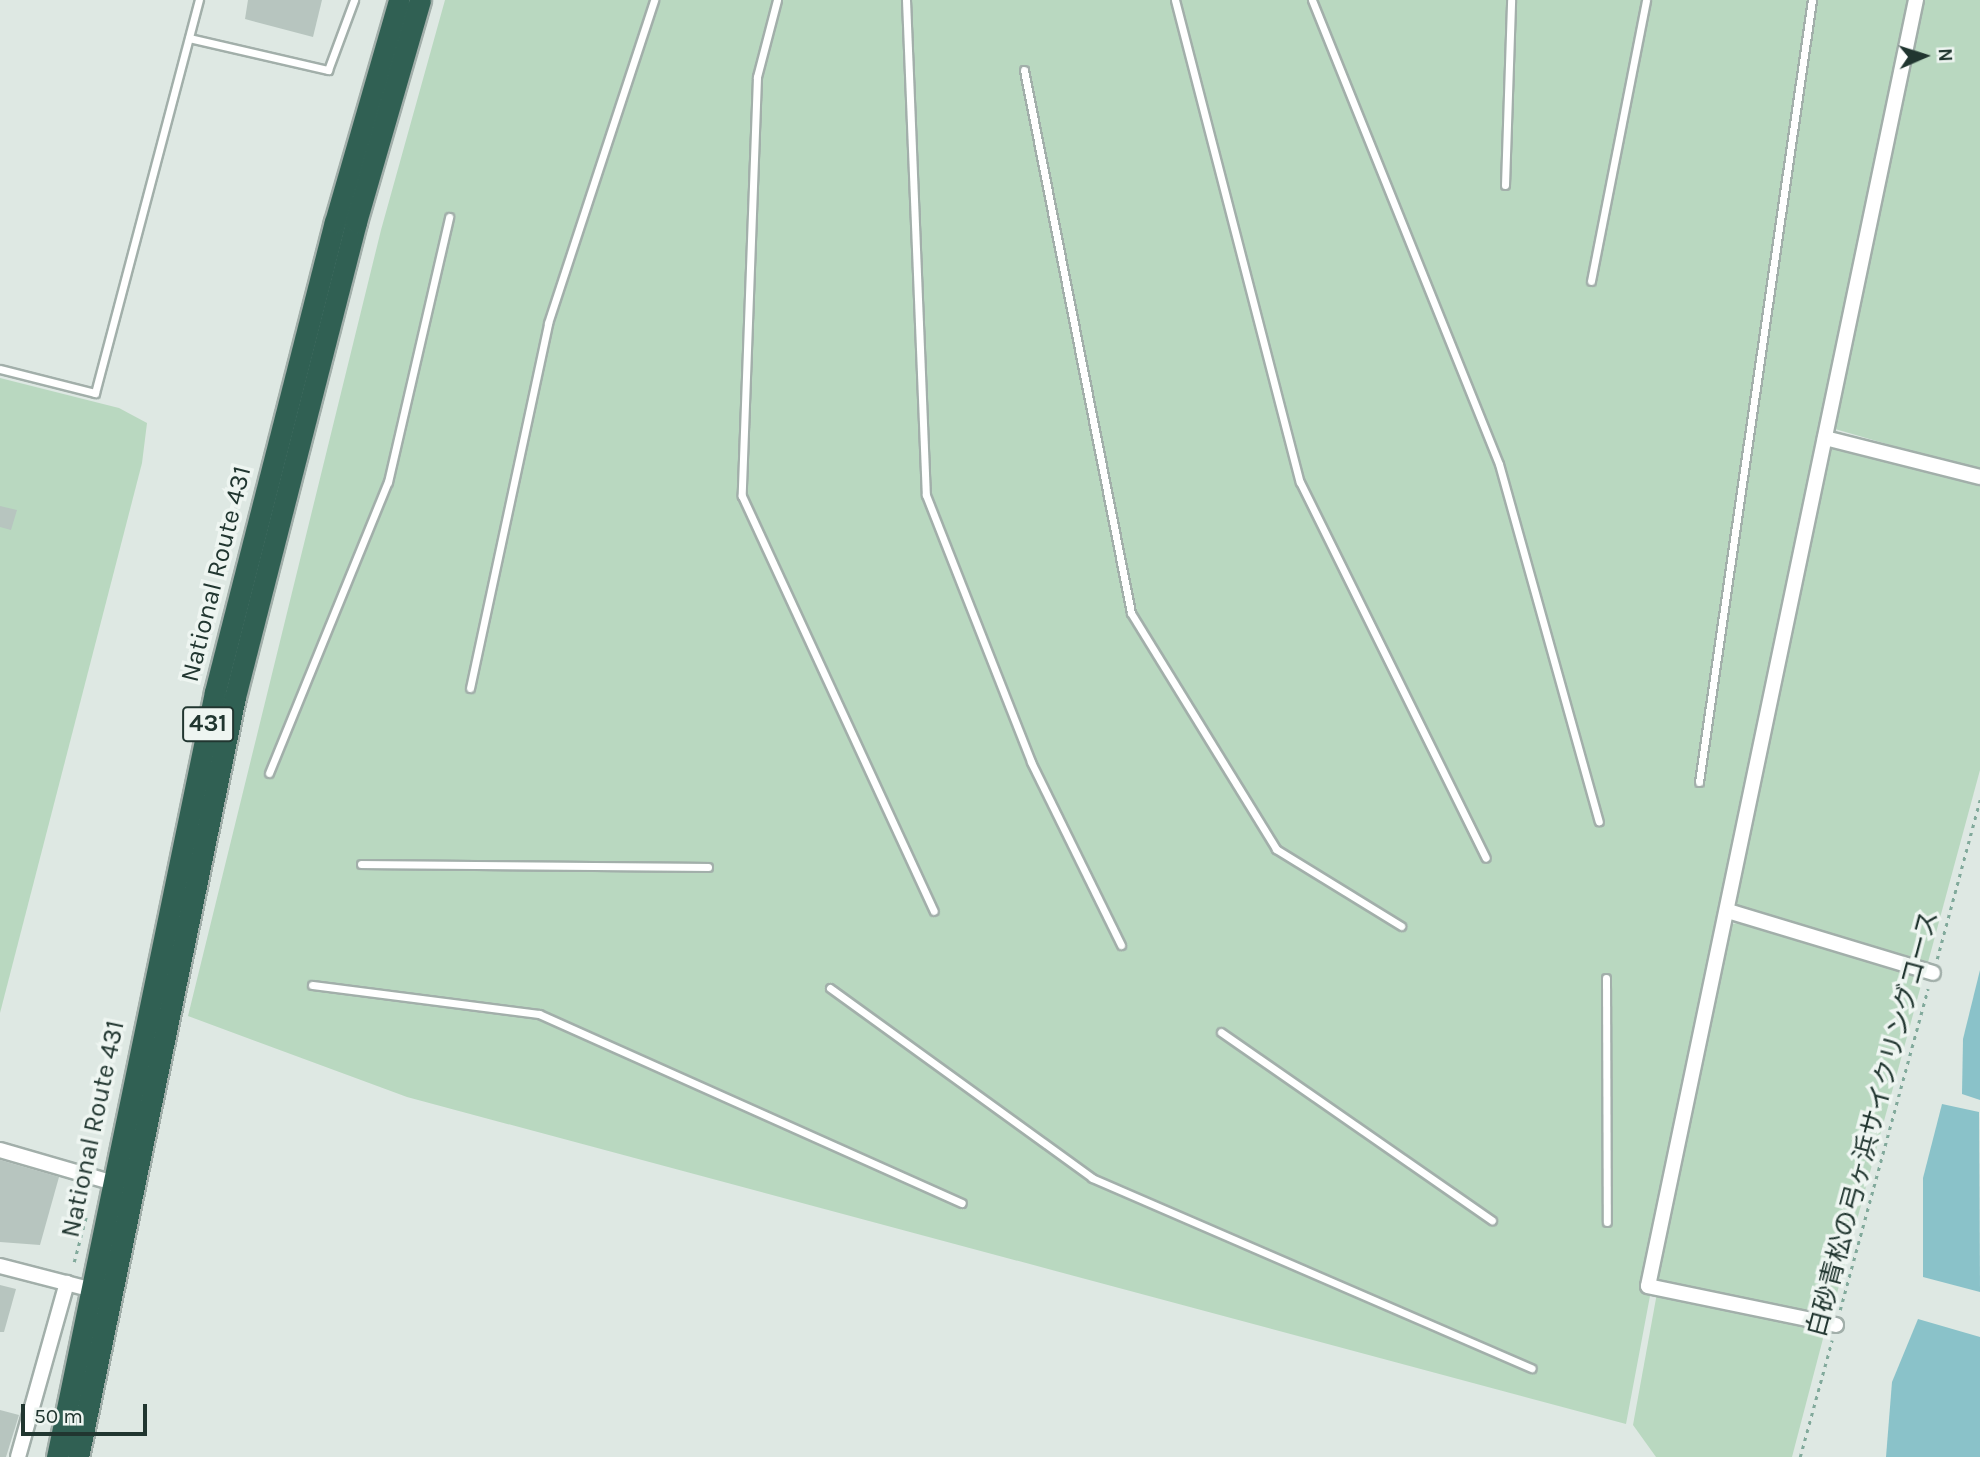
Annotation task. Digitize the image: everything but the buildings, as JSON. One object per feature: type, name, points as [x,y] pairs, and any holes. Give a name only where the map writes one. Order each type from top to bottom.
[{"type":"highway","name":"National Route 431","points":[[57,1457],[110,1181],[215,692],[335,222],[399,0]]},
{"type":"highway","name":"National Route 431","points":[[78,1457],[235,698],[356,222],[420,0]]},
{"type":"street","points":[[1836,1325],[1647,1286],[1728,911],[1916,0]]},
{"type":"street","points":[[1825,438],[1980,477]]},
{"type":"street","points":[[1728,911],[1933,973]]},
{"type":"street","points":[[0,1150],[110,1181]]},
{"type":"street","points":[[0,1266],[89,1289]]},
{"type":"street","points":[[18,1457],[67,1283]]},
{"type":"lane","points":[[0,369],[95,393],[199,0]]},
{"type":"lane","points":[[189,38],[328,70],[354,0]]},
{"type":"lane","points":[[470,688],[548,323],[654,0]]},
{"type":"lane","points":[[777,0],[757,77],[742,496],[934,911]]},
{"type":"lane","points":[[906,0],[926,495],[1031,762],[1121,945]]},
{"type":"lane","points":[[1175,0],[1300,482],[1486,858]]},
{"type":"lane","points":[[1312,0],[1499,464],[1599,821]]},
{"type":"lane","points":[[1504,185],[1511,0]]},
{"type":"lane","points":[[1591,281],[1646,0]]},
{"type":"lane","points":[[1699,782],[1812,0]]},
{"type":"lane","points":[[1024,70],[1131,613],[1276,849],[1401,926]]},
{"type":"lane","points":[[269,774],[388,482],[449,217]]},
{"type":"lane","points":[[361,864],[708,867]]},
{"type":"lane","points":[[1606,978],[1607,1222]]},
{"type":"lane","points":[[312,985],[538,1014],[962,1203]]},
{"type":"lane","points":[[830,988],[1092,1178],[1532,1368]]},
{"type":"lane","points":[[1221,1032],[1492,1220]]},
{"type":"path","name":"白砂青松の弓ヶ浜サイクリングコース","points":[[1800,1457],[1980,800]]},
{"type":"path","points":[[74,1262],[90,1199]]},
{"type":"green space","points":[[445,0],[1907,0],[1761,704],[1626,1424],[407,1097],[188,1016],[381,230]]},
{"type":"green space","points":[[1920,0],[1980,0],[1980,471],[1835,429]]},
{"type":"green space","points":[[0,378],[119,408],[147,423],[142,463],[0,1013]]},
{"type":"green space","points":[[1831,446],[1980,485],[1980,770],[1927,966],[1736,907]]},
{"type":"green space","points":[[1744,922],[1923,978],[1830,1319],[1656,1280],[1732,924]]},
{"type":"green space","points":[[1657,1293],[1825,1331],[1792,1457],[1656,1457],[1633,1425]]},
{"type":"water","points":[[1980,970],[1980,1100],[1962,1094],[1963,1039]]},
{"type":"water","points":[[1942,1104],[1979,1112],[1980,1292],[1923,1277],[1923,1178]]},
{"type":"water","points":[[1918,1319],[1980,1337],[1980,1457],[1886,1457],[1892,1382]]}]
